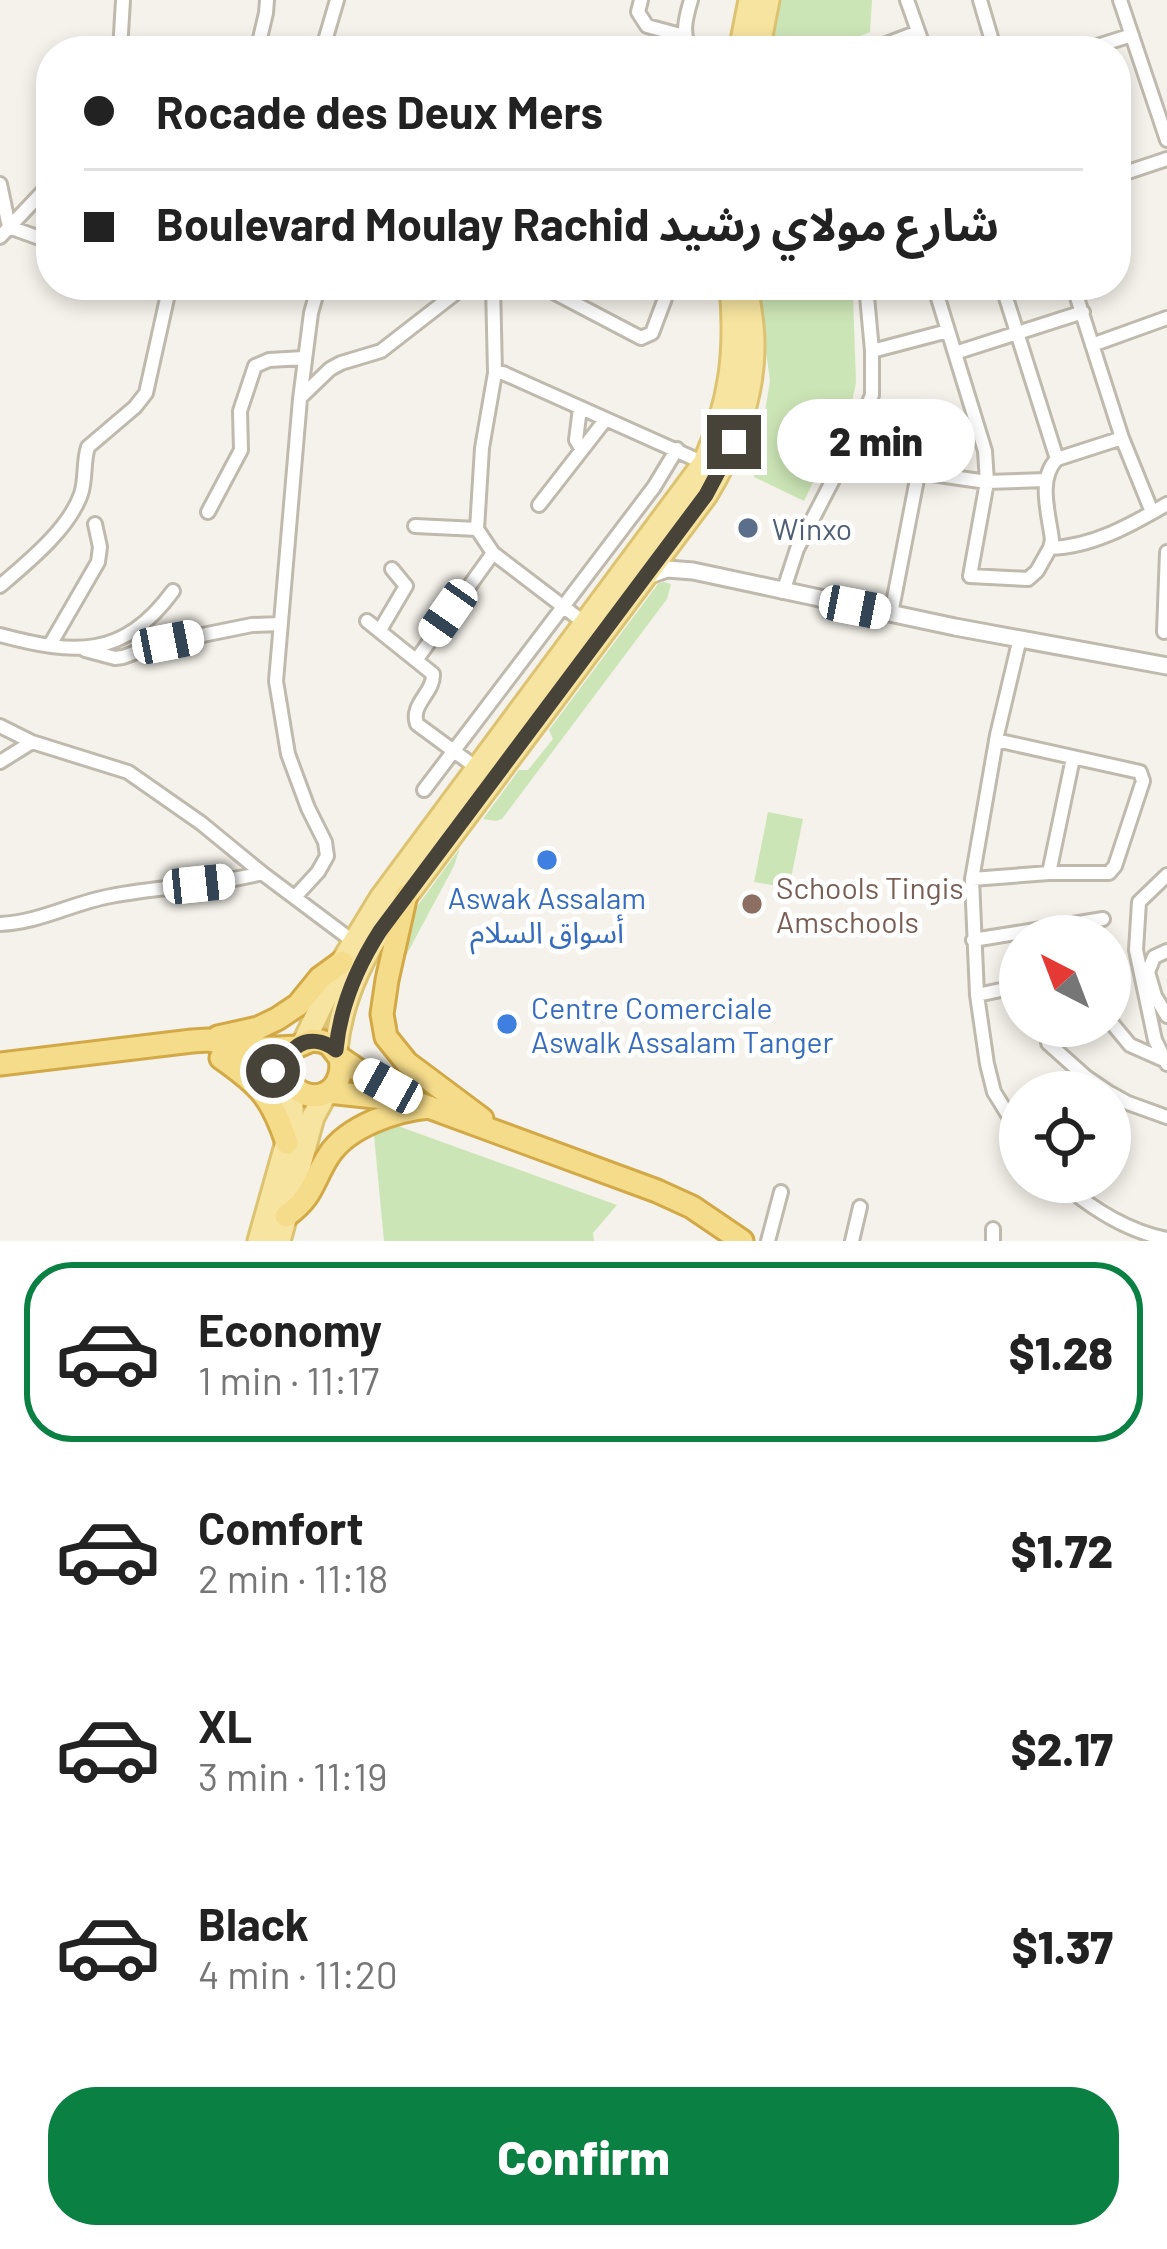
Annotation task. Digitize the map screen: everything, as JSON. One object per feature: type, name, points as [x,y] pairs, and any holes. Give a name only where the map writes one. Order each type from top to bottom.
[{"type":"highway","points":[[406,895],[382,1014],[386,1036],[407,1063],[497,1130]]},
{"type":"highway","points":[[0,1064],[202,1041],[258,1028],[298,1005],[348,952]]},
{"type":"highway","points":[[202,1041],[251,1048],[321,1041],[423,1104],[657,1191],[692,1207],[742,1241]]},
{"type":"highway","points":[[202,1041],[227,1049],[304,1094],[423,1104]]},
{"type":"highway","points":[[202,1041],[262,1090],[275,1109],[287,1143]]},
{"type":"highway","points":[[291,1083],[287,1063],[300,1044]]},
{"type":"highway","points":[[327,1093],[341,1075],[338,1054]]},
{"type":"highway","points":[[286,1216],[306,1200],[342,1139],[392,1113],[423,1104]]},
{"type":"main road","points":[[743,36],[750,0]]},
{"type":"main road","points":[[761,36],[768,0]]},
{"type":"main road","points":[[300,1044],[382,898],[704,463],[732,377],[732,300]]},
{"type":"main road","points":[[338,1054],[338,1024],[362,963],[406,895],[722,468],[749,389],[753,341],[748,300]]},
{"type":"main road","points":[[260,1241],[294,1109],[291,1083]]},
{"type":"main road","points":[[279,1241],[313,1117],[327,1093]]},
{"type":"street","points":[[121,36],[123,0]]},
{"type":"street","points":[[261,36],[266,0]]},
{"type":"street","points":[[326,36],[337,0]]},
{"type":"street","points":[[641,0],[638,12],[647,26],[684,36],[691,0]]},
{"type":"street","points":[[907,0],[920,36]]},
{"type":"street","points":[[980,0],[991,36]]},
{"type":"street","points":[[1120,0],[1167,140]]},
{"type":"street","points":[[908,36],[919,32]]},
{"type":"street","points":[[1131,171],[1167,159]]},
{"type":"street","points":[[0,184],[5,232]]},
{"type":"street","points":[[5,232],[36,199]]},
{"type":"street","points":[[5,232],[36,239]]},
{"type":"street","points":[[0,586],[58,532],[81,494],[88,447],[146,394],[167,300]]},
{"type":"street","points":[[295,897],[324,863],[327,848],[297,780],[276,680],[304,358],[315,300]]},
{"type":"street","points":[[300,399],[330,369],[381,352],[447,300]]},
{"type":"street","points":[[493,300],[494,373],[482,448],[477,529],[493,554],[586,624]]},
{"type":"street","points":[[569,300],[641,338],[652,333],[664,300]]},
{"type":"street","points":[[783,592],[796,549],[872,395],[869,300]]},
{"type":"street","points":[[939,300],[985,451],[987,482],[970,576],[1028,579],[1037,572],[1052,540],[1047,470],[1057,459],[1122,438]]},
{"type":"street","points":[[1007,300],[1057,459]]},
{"type":"street","points":[[1079,300],[1122,438],[1152,512]]},
{"type":"street","points":[[955,353],[1083,312]]},
{"type":"street","points":[[1092,345],[1167,318]]},
{"type":"street","points":[[872,351],[948,331]]},
{"type":"street","points":[[208,512],[241,450],[240,411],[255,366],[268,359],[304,358]]},
{"type":"street","points":[[494,373],[704,463]]},
{"type":"street","points":[[580,408],[576,440],[582,451]]},
{"type":"street","points":[[539,505],[605,418]]},
{"type":"street","points":[[424,790],[654,487],[677,449]]},
{"type":"street","points":[[842,461],[987,482],[1045,480]]},
{"type":"street","points":[[891,614],[918,474]]},
{"type":"street","points":[[1050,548],[1091,542],[1167,504]]},
{"type":"street","points":[[50,646],[98,562],[95,524]]},
{"type":"street","points":[[415,526],[477,529]]},
{"type":"street","points":[[682,526],[680,553],[693,572]]},
{"type":"street","points":[[1164,632],[1167,552]]},
{"type":"street","points":[[417,659],[493,554]]},
{"type":"street","points":[[380,631],[405,591],[405,582],[392,569]]},
{"type":"street","points":[[643,579],[667,569],[693,572],[1167,666]]},
{"type":"street","points":[[86,650],[136,630],[173,591]]},
{"type":"street","points":[[368,621],[431,671],[434,679],[416,710],[421,728],[477,768]]},
{"type":"street","points":[[0,635],[116,658],[158,644],[280,624]]},
{"type":"street","points":[[999,1100],[977,995],[971,879],[1020,638]]},
{"type":"street","points":[[0,726],[32,742],[128,772],[295,897],[348,952]]},
{"type":"street","points":[[971,879],[1112,871],[1143,781],[1140,772],[997,740]]},
{"type":"street","points":[[0,762],[32,742]]},
{"type":"street","points":[[1049,873],[1073,758]]},
{"type":"street","points":[[0,924],[54,915],[138,890],[233,881],[262,873]]},
{"type":"street","points":[[1165,1062],[1155,1040],[1136,950],[1139,902],[1167,875]]},
{"type":"street","points":[[973,940],[999,936]]},
{"type":"street","points":[[1167,951],[1154,957],[1148,972],[1167,1016]]},
{"type":"street","points":[[977,995],[999,990]]},
{"type":"street","points":[[1131,1045],[1165,1062]]},
{"type":"street","points":[[1052,1047],[1079,1071]]},
{"type":"street","points":[[1131,1104],[1167,1117]]},
{"type":"street","points":[[768,1241],[781,1192]]},
{"type":"street","points":[[1090,1203],[1134,1231],[1167,1239]]},
{"type":"street","points":[[852,1241],[860,1207]]},
{"type":"green space","points":[[781,0],[872,0],[870,32],[860,36],[773,36]]},
{"type":"green space","points":[[759,300],[853,300],[856,383],[852,402],[804,501],[754,477],[770,381]]},
{"type":"green space","points":[[664,582],[671,584],[667,599],[502,819],[483,819],[519,770],[528,770],[553,739],[549,730]]},
{"type":"green space","points":[[768,812],[803,819],[789,888],[754,882]]},
{"type":"green space","points":[[460,848],[454,866],[402,963],[413,912]]},
{"type":"green space","points":[[389,1125],[617,1205],[593,1233],[594,1241],[384,1241],[374,1135]]},
{"type":"place","name":"Winxo","points":[[748,528]]},
{"type":"place","name":"Aswak Assalam أسواق السلام","points":[[547,860]]},
{"type":"place","name":"Schools Tingis Amschools","points":[[752,904]]},
{"type":"place","name":"Centre Comerciale Aswalk Assalam Tanger","points":[[507,1024]]},
{"type":"route","points":[[273,1071],[290,1082],[286,1072],[290,1054],[304,1042],[321,1041],[336,1050],[338,1024],[349,993],[380,931],[706,495],[734,442]]}]
